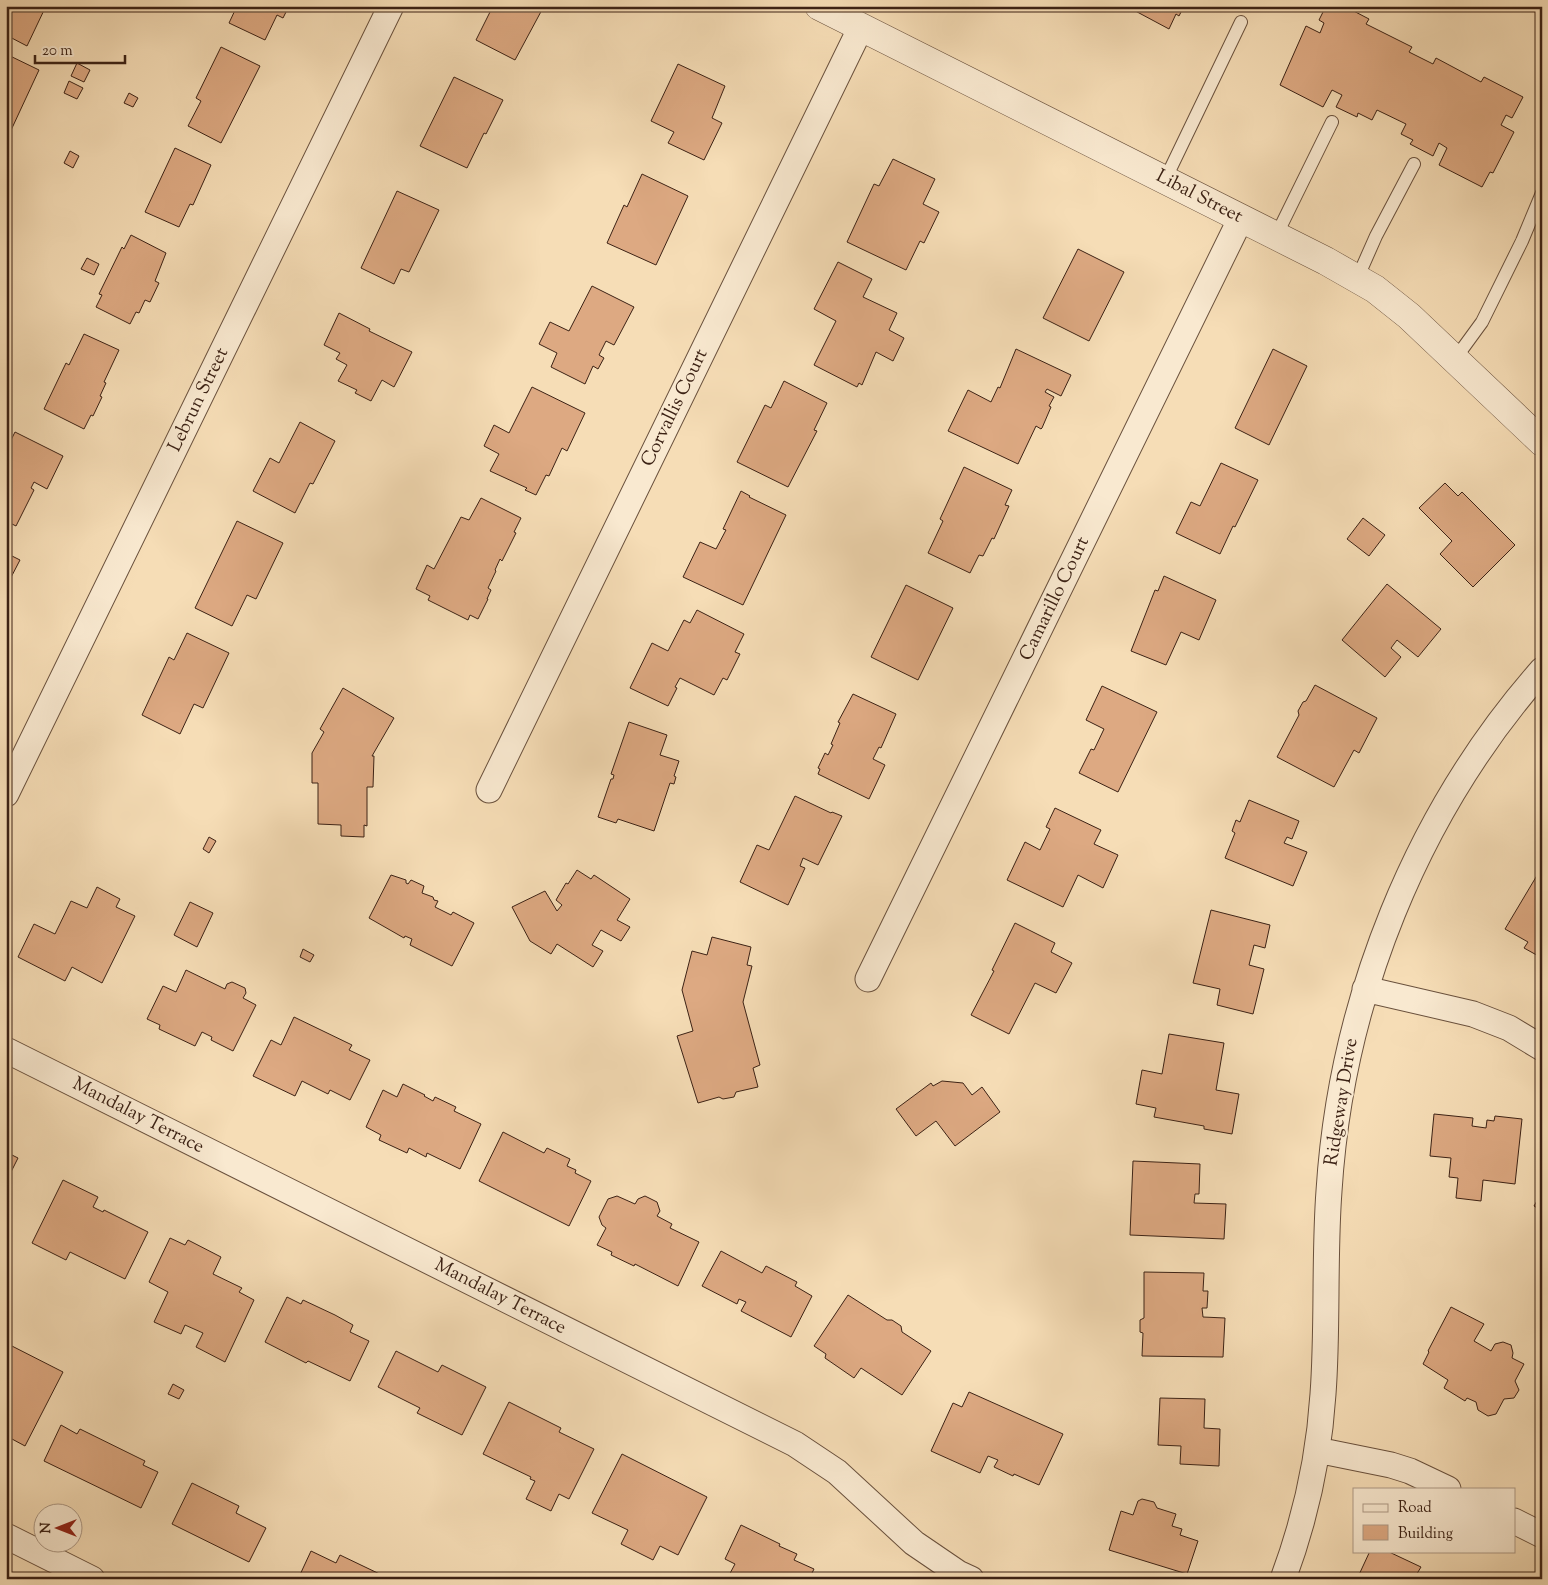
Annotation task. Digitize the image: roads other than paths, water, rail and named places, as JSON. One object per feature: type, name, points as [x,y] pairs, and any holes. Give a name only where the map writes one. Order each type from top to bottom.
[{"type":"street","name":"Lebrun Street","points":[[6,794],[391,6]]},
{"type":"street","name":"Libal Street","points":[[819,6],[855,18],[1165,180],[1326,261],[1375,289],[1410,316],[1542,442]]},
{"type":"street","name":"Corvallis Court","points":[[489,790],[855,18]]},
{"type":"street","name":"Camarillo Court","points":[[868,979],[1241,218]]},
{"type":"street","name":"Ridgeway Drive","points":[[1283,1579],[1292,1556],[1310,1488],[1317,1450],[1324,1394],[1328,1190],[1337,1113],[1352,1037],[1365,990],[1395,905],[1429,835],[1476,755],[1522,692],[1542,670]]},
{"type":"street","points":[[1365,990],[1473,1014],[1508,1028],[1542,1048]]},
{"type":"street","name":"Mandalay Terrace","points":[[6,1050],[794,1444],[837,1472],[914,1543],[958,1573],[971,1579]]},
{"type":"street","points":[[1317,1450],[1391,1464],[1446,1488]]},
{"type":"street","points":[[1516,1522],[1542,1535]]},
{"type":"street","points":[[6,1536],[92,1579]]},
{"type":"lane","points":[[1165,180],[1241,22]]},
{"type":"lane","points":[[1276,236],[1332,122]]},
{"type":"lane","points":[[1357,279],[1376,236],[1414,164]]},
{"type":"lane","points":[[1455,360],[1482,322],[1522,241],[1542,193]]}]
